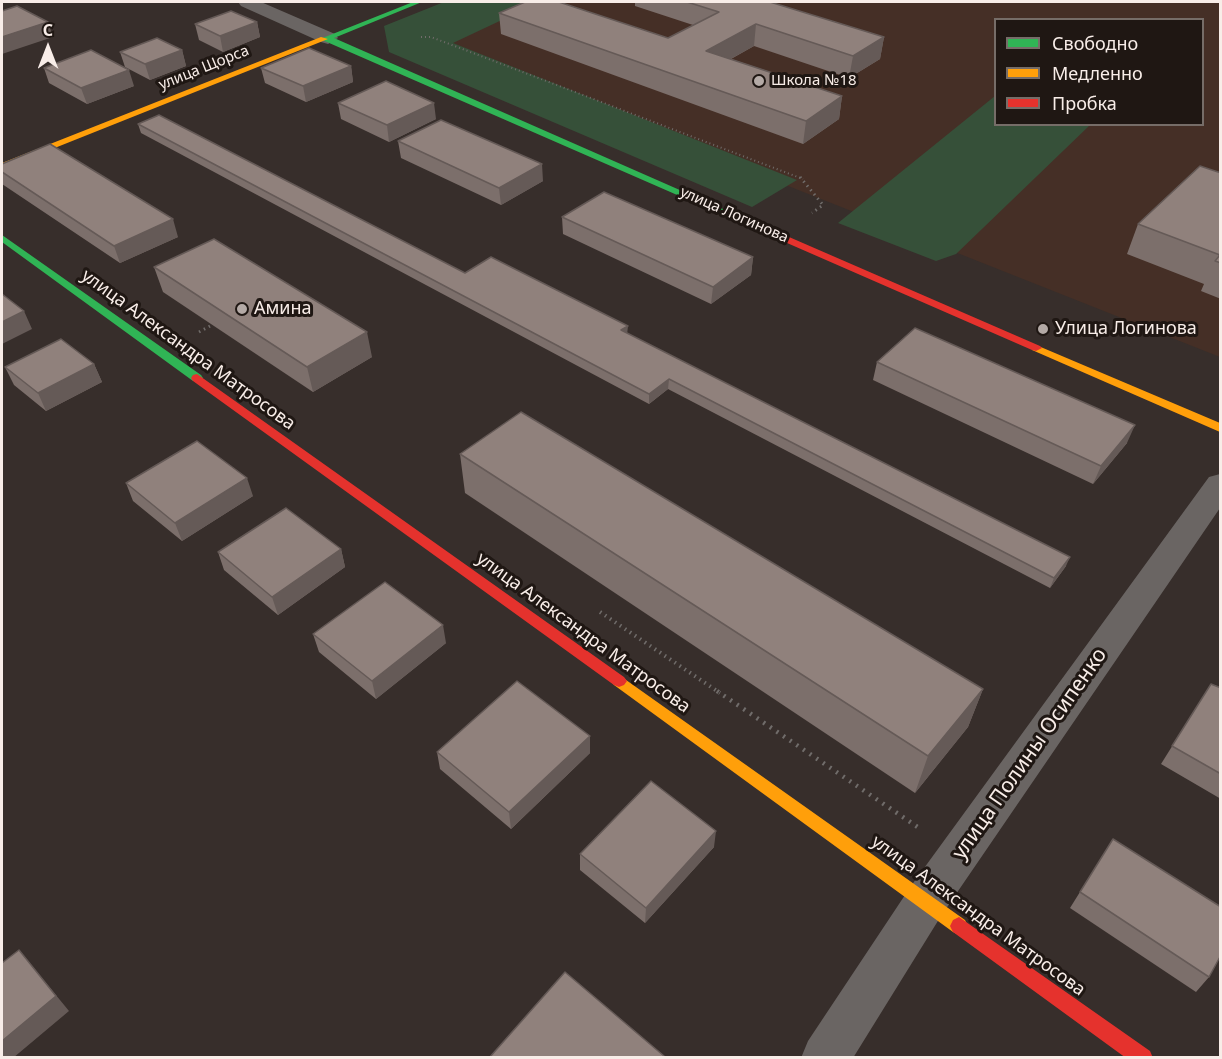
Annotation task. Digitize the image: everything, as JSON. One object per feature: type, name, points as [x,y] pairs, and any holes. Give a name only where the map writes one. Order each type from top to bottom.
[{"type":"street","name":"улица Логинова","points":[[247,2],[1221,428]]},
{"type":"street","name":"улица Щорса","points":[[2,166],[418,2]]},
{"type":"street","name":"улица Александра Матросова","points":[[2,238],[1143,1058]]},
{"type":"street","name":"улица Полины Осипенко","points":[[825,1058],[926,901],[1221,485]]},
{"type":"path","points":[[365,23],[399,37],[431,37],[803,178],[823,205],[779,235]]},
{"type":"path","points":[[193,335],[212,325]]},
{"type":"shaded area","name":"Школа №18","points":[[494,2],[1220,2],[1220,357],[412,37]]},
{"type":"green space","points":[[444,2],[540,2],[453,43],[797,180],[752,207],[389,52],[384,26]]},
{"type":"green space","points":[[994,97],[994,126],[1089,126],[956,254],[936,261],[838,223]]},
{"type":"building","points":[[525,2],[559,2],[668,38],[719,12],[687,2],[770,2],[884,37],[853,56],[756,24],[706,51],[842,96],[806,121],[499,13]]},
{"type":"building","points":[[17,6],[48,22],[2,37],[2,11]]},
{"type":"building","points":[[231,11],[257,22],[220,36],[195,24]]},
{"type":"building","points":[[157,38],[182,50],[145,64],[120,52]]},
{"type":"building","points":[[309,48],[351,66],[303,86],[261,68]]},
{"type":"building","points":[[91,50],[129,70],[81,88],[44,68]]},
{"type":"building","points":[[386,81],[434,103],[387,125],[338,103]]},
{"type":"building","points":[[159,115],[465,273],[491,257],[628,326],[621,330],[1070,557],[1054,578],[669,379],[649,394],[138,124]]},
{"type":"building","points":[[441,120],[542,164],[499,188],[398,141]]},
{"type":"building","points":[[50,144],[173,219],[114,246],[2,172],[2,164]]},
{"type":"building","points":[[1200,166],[1221,173],[1221,263],[1215,261],[1220,255],[1138,224]]},
{"type":"building","points":[[604,192],[753,257],[713,287],[562,217]]},
{"type":"building","points":[[214,239],[367,332],[307,367],[154,267]]},
{"type":"building","points":[[2,294],[24,311],[2,322]]},
{"type":"building","points":[[915,328],[1135,425],[1101,466],[877,362]]},
{"type":"building","points":[[61,339],[94,364],[38,393],[5,367]]},
{"type":"building","points":[[521,412],[983,689],[928,756],[460,454]]},
{"type":"building","points":[[197,441],[247,478],[175,523],[126,483]]},
{"type":"building","points":[[286,508],[341,549],[272,597],[218,552]]},
{"type":"building","points":[[385,582],[443,625],[372,681],[313,634]]},
{"type":"building","points":[[517,681],[590,736],[509,812],[437,752]]},
{"type":"building","points":[[1211,684],[1221,688],[1221,774],[1172,746]]},
{"type":"building","points":[[651,781],[716,831],[646,908],[580,854]]},
{"type":"building","points":[[1113,839],[1221,907],[1221,955],[1209,977],[1080,892]]},
{"type":"building","points":[[19,950],[56,996],[2,1041],[2,963]]},
{"type":"building","points":[[565,972],[664,1056],[663,1058],[489,1058]]},
{"type":"traffic: fast","points":[[324,39],[418,2]]},
{"type":"traffic: fast","points":[[328,38],[743,220]]},
{"type":"traffic: fast","points":[[2,238],[197,378]]},
{"type":"traffic: slow","points":[[2,166],[324,39]]},
{"type":"traffic: slow","points":[[1036,348],[1220,428]]},
{"type":"traffic: slow","points":[[619,681],[959,926]]},
{"type":"traffic: jam","points":[[743,220],[1036,348]]},
{"type":"traffic: jam","points":[[197,378],[619,681]]},
{"type":"traffic: jam","points":[[959,926],[1143,1058]]},
{"type":"place","name":"Школа №18","points":[[759,81]]},
{"type":"place","name":"Амина","points":[[242,309]]},
{"type":"place","name":"Улица Логинова","points":[[1043,329]]}]
